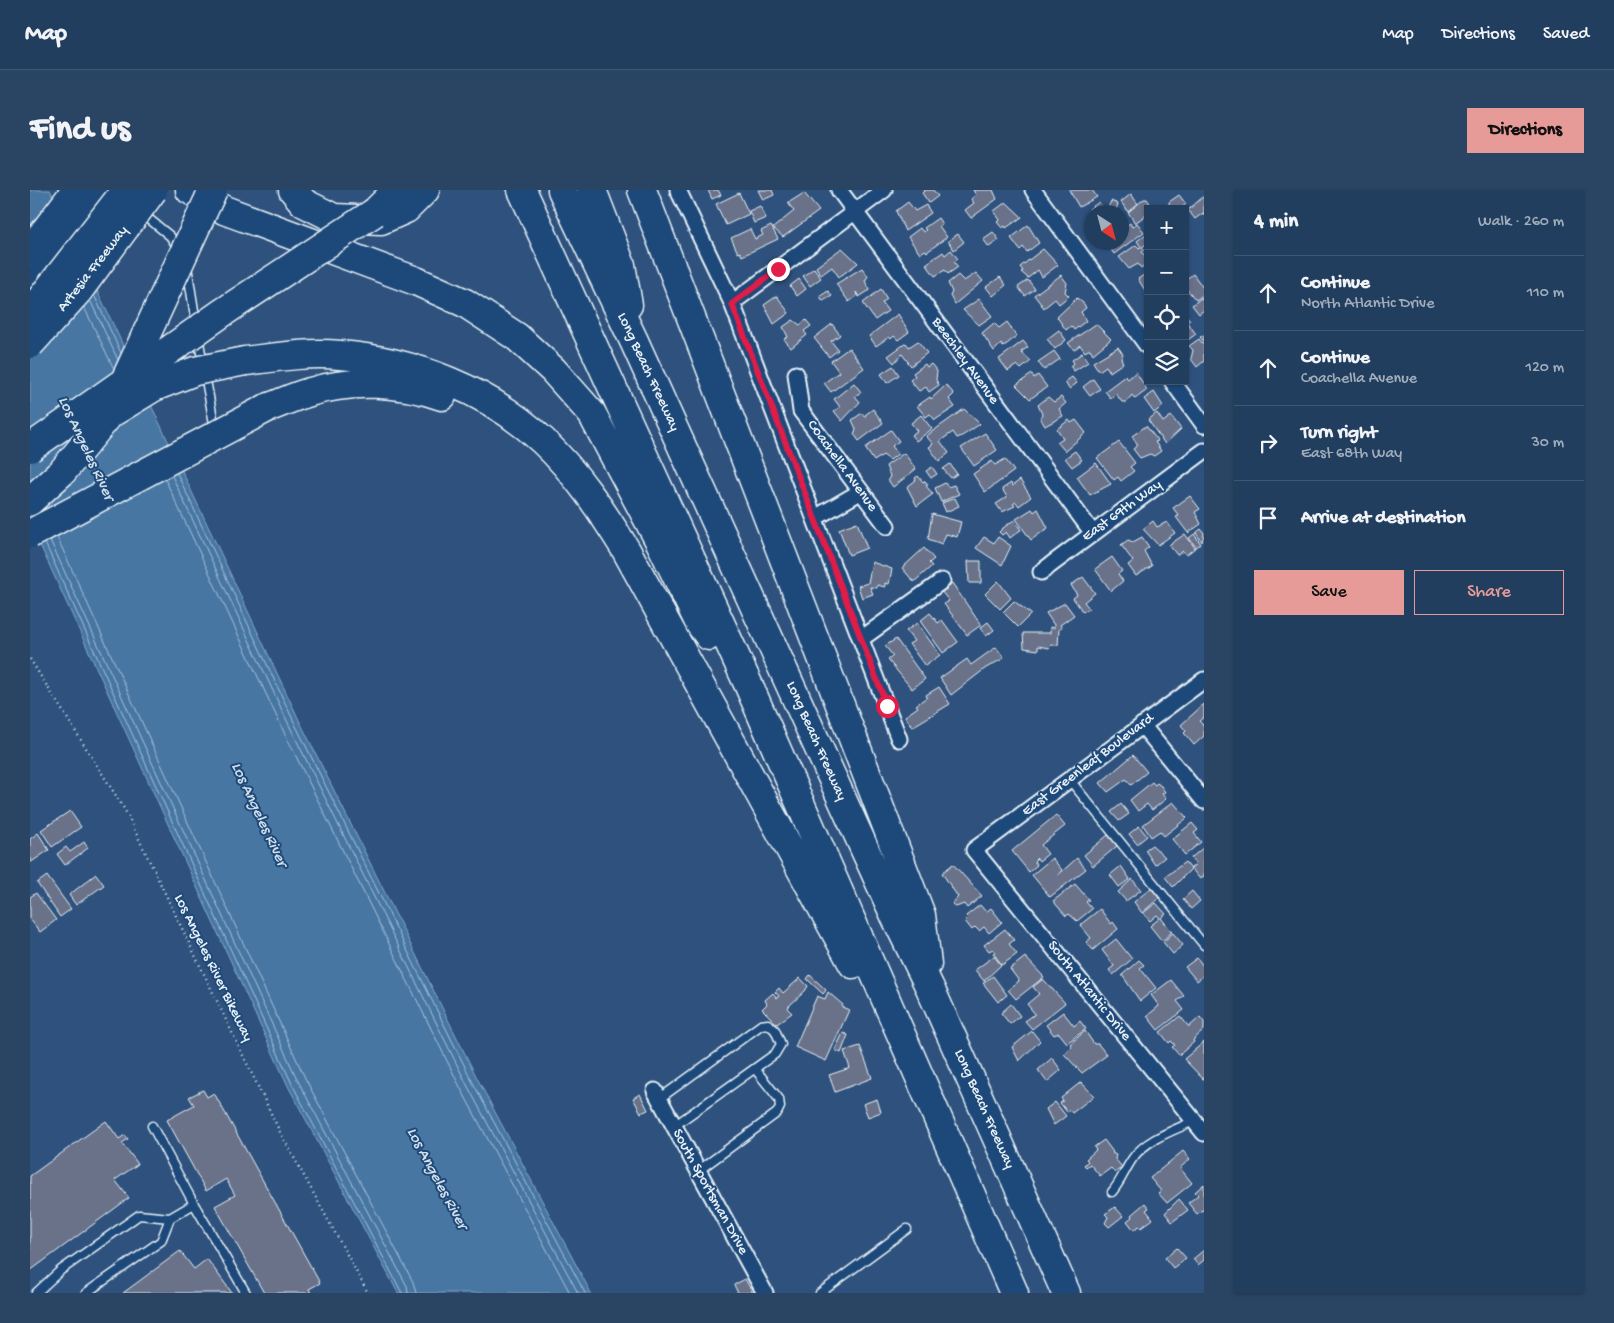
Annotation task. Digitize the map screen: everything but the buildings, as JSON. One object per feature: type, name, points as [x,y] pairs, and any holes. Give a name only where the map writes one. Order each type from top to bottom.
[{"type":"highway","points":[[30,251],[76,190]]},
{"type":"highway","points":[[30,287],[105,190]]},
{"type":"highway","points":[[30,313],[126,190]]},
{"type":"highway","points":[[30,325],[113,223],[135,190]]},
{"type":"highway","name":"Artesia Freeway","points":[[30,344],[79,290],[153,190]]},
{"type":"highway","points":[[190,190],[224,210],[424,284],[465,303],[517,337],[553,370],[592,414],[656,534],[700,624],[749,686]]},
{"type":"highway","points":[[30,501],[62,472],[109,414],[213,190]]},
{"type":"highway","points":[[293,190],[304,202],[334,218],[381,220],[406,209],[425,190]]},
{"type":"highway","points":[[30,448],[222,312],[375,212],[398,190]]},
{"type":"highway","points":[[522,190],[749,686],[1014,1293]]},
{"type":"highway","name":"Long Beach Freeway","points":[[562,190],[634,341],[895,916],[930,988],[1066,1293]]},
{"type":"highway","points":[[592,190],[620,265],[634,341]]},
{"type":"highway","points":[[642,190],[921,915],[930,988]]},
{"type":"highway","points":[[30,458],[154,386],[195,371],[245,361],[302,354],[331,355],[396,364],[444,378],[489,401],[543,441],[599,506],[626,550],[935,1115]]},
{"type":"highway","points":[[30,534],[267,408],[310,391],[355,384],[392,385],[426,391],[526,428]]},
{"type":"street","name":"Coachella Avenue","points":[[678,190],[732,304],[899,739]]},
{"type":"street","name":"Beechley Avenue","points":[[839,190],[1092,532]]},
{"type":"street","points":[[732,304],[884,190]]},
{"type":"street","points":[[1033,190],[1144,342]]},
{"type":"street","name":"Coachella Avenue","points":[[796,374],[802,411],[860,492],[887,526]]},
{"type":"street","points":[[1175,385],[1204,425]]},
{"type":"street","name":"East 69th Way","points":[[1041,572],[1092,532],[1204,451]]},
{"type":"street","points":[[815,518],[860,492]]},
{"type":"street","points":[[861,639],[942,581]]},
{"type":"street","name":"East Greenleaf Boulevard","points":[[974,850],[1204,680]]},
{"type":"street","points":[[1142,725],[1204,800]]},
{"type":"street","name":"South Atlantic Drive","points":[[974,850],[1199,1127]]},
{"type":"street","name":"South Sportsman Drive","points":[[657,1096],[765,1293]]},
{"type":"lane","points":[[126,190],[148,220],[170,236],[186,260],[218,444]]},
{"type":"lane","points":[[1069,779],[1204,945]]},
{"type":"lane","points":[[657,1096],[761,1025],[768,1024],[780,1038],[779,1050],[674,1126]]},
{"type":"lane","points":[[698,1171],[777,1113],[780,1107],[779,1099],[754,1069]]},
{"type":"lane","points":[[152,1126],[194,1204],[246,1293]]},
{"type":"lane","points":[[1112,1192],[1124,1176],[1133,1158],[1142,1148],[1199,1127]]},
{"type":"lane","points":[[36,1293],[61,1270],[139,1215],[170,1218],[194,1204]]},
{"type":"lane","points":[[86,1293],[161,1241],[170,1218]]},
{"type":"lane","points":[[820,1293],[907,1229]]},
{"type":"path","name":"Los Angeles River Bikeway","points":[[30,659],[125,810],[280,1132],[368,1293]]},
{"type":"water","name":"Los Angeles River","points":[[30,190],[50,190],[299,720],[477,1078],[591,1293],[398,1293],[288,1086],[30,523]]},
{"type":"route","points":[[778,269],[732,304],[887,706]]}]
